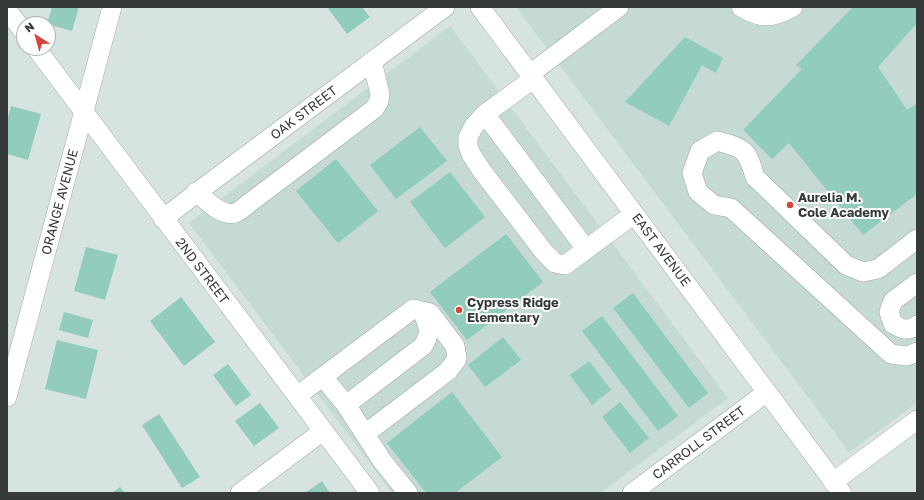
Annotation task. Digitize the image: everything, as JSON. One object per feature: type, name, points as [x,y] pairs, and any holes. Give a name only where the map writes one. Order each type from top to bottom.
[{"type":"street","name":"ORANGE AVENUE","points":[[7,397],[112,7]]},
{"type":"street","name":"OAK STREET","points":[[163,218],[444,7]]},
{"type":"street","name":"EAST AVENUE","points":[[480,7],[838,487]]},
{"type":"street","points":[[619,7],[485,114],[474,126],[468,137],[468,146],[471,154],[482,171],[544,252],[555,262],[564,265],[634,214]]},
{"type":"street","points":[[741,7],[760,16],[777,16],[793,7]]},
{"type":"street","points":[[7,10],[16,22]]},
{"type":"street","name":"2ND STREET","points":[[42,56],[370,493]]},
{"type":"street","points":[[196,192],[213,206],[228,214],[236,213],[254,200],[374,109],[379,101],[380,94],[372,61]]},
{"type":"street","points":[[485,114],[586,249]]},
{"type":"street","points":[[917,239],[878,269],[863,272],[846,265],[755,177],[749,157],[736,146],[717,141],[700,151],[692,173],[698,192],[714,205],[731,208],[891,354],[906,356],[917,352]]},
{"type":"street","points":[[917,283],[893,301],[889,312],[893,324],[903,330],[914,328],[917,325]]},
{"type":"street","points":[[297,396],[405,314],[413,310],[430,313],[455,346],[457,359],[448,371],[368,439]]},
{"type":"street","points":[[346,405],[423,346],[428,339],[428,327],[422,311]]},
{"type":"street","points":[[323,377],[346,405],[383,462],[408,493]]},
{"type":"street","name":"CARROLL STREET","points":[[632,493],[767,392]]},
{"type":"street","points":[[838,487],[917,420]]},
{"type":"street","points":[[240,493],[323,431]]},
{"type":"street","points":[[343,458],[383,462]]},
{"type":"shaded area","name":"Aurelia M. Cole Academy","points":[[516,7],[917,7],[917,403],[849,452]]},
{"type":"shaded area","name":"Cypress Ridge Elementary","points":[[450,26],[728,398],[600,493],[392,493],[189,223]]},
{"type":"building","points":[[52,7],[79,7],[72,31],[56,27],[56,16],[49,16]]},
{"type":"building","points":[[327,7],[362,7],[370,17],[347,34]]},
{"type":"building","points":[[853,7],[917,7],[917,23],[878,67],[907,110],[917,103],[917,194],[863,235],[789,143],[772,159],[743,130],[802,69],[796,65]]},
{"type":"building","points":[[685,37],[723,58],[716,73],[702,65],[669,126],[625,102]]},
{"type":"building","points":[[11,106],[41,114],[28,160],[7,154],[7,122]]},
{"type":"building","points":[[420,127],[447,161],[396,199],[370,165]]},
{"type":"building","points":[[336,159],[378,211],[338,243],[296,191]]},
{"type":"building","points":[[450,172],[485,217],[445,248],[410,202]]},
{"type":"building","points":[[506,234],[543,282],[467,340],[430,292]]},
{"type":"building","points":[[86,247],[118,255],[105,300],[74,291]]},
{"type":"building","points":[[633,293],[708,393],[689,408],[613,308]]},
{"type":"building","points":[[181,297],[215,342],[184,366],[150,321]]},
{"type":"building","points":[[64,312],[93,320],[88,338],[59,330]]},
{"type":"building","points":[[602,316],[678,416],[658,431],[582,331]]},
{"type":"building","points":[[503,337],[521,360],[485,387],[468,365]]},
{"type":"building","points":[[57,340],[98,350],[86,399],[45,389]]},
{"type":"building","points":[[589,361],[611,390],[592,405],[570,375]]},
{"type":"building","points":[[228,364],[251,395],[236,406],[213,375]]},
{"type":"building","points":[[452,392],[502,457],[455,493],[426,493],[387,443]]},
{"type":"building","points":[[620,402],[649,438],[630,453],[602,417]]},
{"type":"building","points":[[260,403],[279,428],[254,446],[235,421]]},
{"type":"building","points":[[159,414],[200,477],[182,488],[142,425]]},
{"type":"building","points":[[322,481],[330,493],[305,493]]},
{"type":"building","points":[[120,487],[125,493],[112,493]]},
{"type":"place","name":"Aurelia M. Cole Academy","points":[[790,205]]},
{"type":"place","name":"Cypress Ridge Elementary","points":[[459,310]]}]
